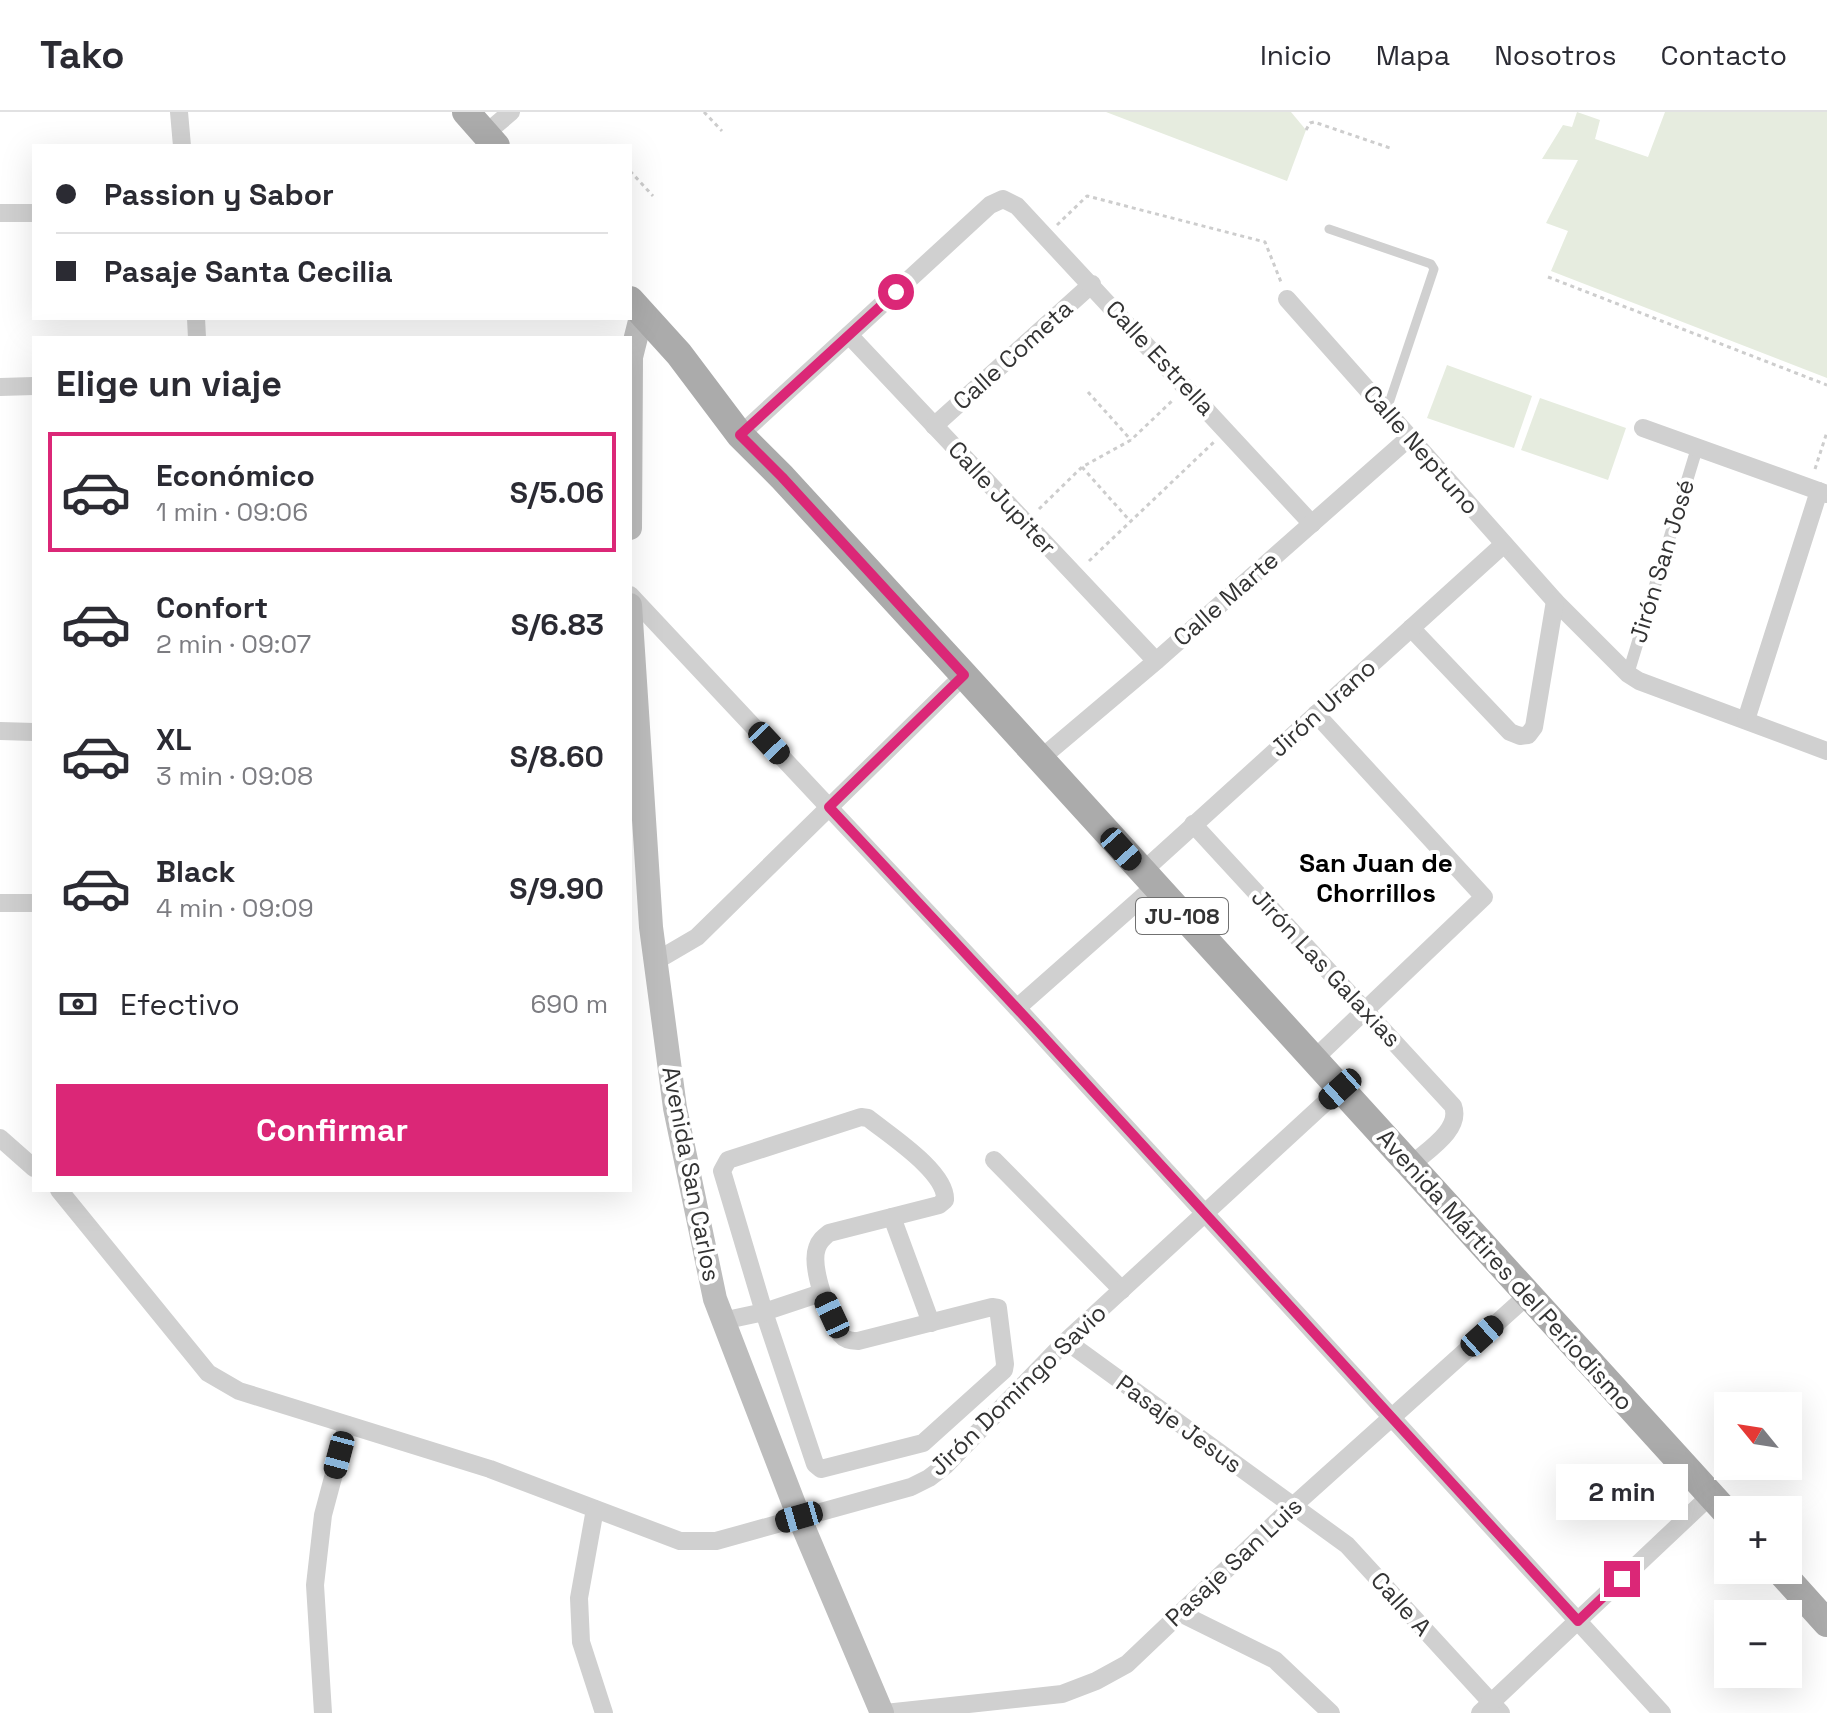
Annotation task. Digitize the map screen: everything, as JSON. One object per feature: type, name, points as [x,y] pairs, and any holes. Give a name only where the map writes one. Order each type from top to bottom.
[{"type":"main road","points":[[466,112],[491,140]]},
{"type":"main road","points":[[632,347],[636,306]]},
{"type":"main road","name":"Avenida Mártires del Periodismo","points":[[636,306],[679,354],[740,435],[964,675],[1714,1500]]},
{"type":"main road","name":"Avenida San Carlos","points":[[632,636],[651,927],[675,1108],[722,1321],[799,1517],[884,1713]]},
{"type":"main road","points":[[1792,1584],[1827,1623]]},
{"type":"street","points":[[179,112],[182,144]]},
{"type":"street","points":[[491,140],[511,112]]},
{"type":"street","name":"Calle Estrella","points":[[849,335],[990,205],[1003,199],[1017,206],[1092,284],[1312,524]]},
{"type":"street","points":[[0,213],[32,213]]},
{"type":"street","name":"Calle Cometa","points":[[934,426],[1092,284]]},
{"type":"street","name":"Calle Neptuno","points":[[1287,299],[1555,601],[1628,674]]},
{"type":"street","points":[[740,435],[849,335]]},
{"type":"street","name":"Calle Jupiter","points":[[849,335],[1156,661]]},
{"type":"street","points":[[0,387],[32,386]]},
{"type":"street","points":[[1643,428],[1818,491],[1746,720]]},
{"type":"street","name":"Calle Marte","points":[[1040,759],[1410,437]]},
{"type":"street","name":"Jirón San José","points":[[1628,674],[1697,448]]},
{"type":"street","name":"Jirón Urano","points":[[1017,1008],[1148,879],[1193,824],[1504,544]]},
{"type":"street","points":[[632,597],[1017,1008],[1662,1713]]},
{"type":"street","points":[[1411,628],[1510,732],[1528,735],[1534,727],[1555,601]]},
{"type":"street","points":[[1628,674],[1639,681],[1827,751]]},
{"type":"street","points":[[656,961],[697,937],[964,675]]},
{"type":"street","points":[[1313,1060],[1484,897],[1316,714]]},
{"type":"street","points":[[0,731],[32,732]]},
{"type":"street","name":"Jirón Las Galaxias","points":[[1193,824],[1453,1106],[1456,1114],[1451,1127],[1410,1166]]},
{"type":"street","points":[[0,903],[32,903]]},
{"type":"street","name":"Jirón Domingo Savio","points":[[61,1192],[208,1373],[221,1383],[490,1469],[680,1541],[716,1541],[911,1487],[929,1478],[946,1465],[1066,1341],[1340,1089]]},
{"type":"street","points":[[861,1117],[868,1118],[936,1174],[946,1192],[945,1200],[939,1205],[829,1233],[821,1240],[815,1257],[821,1293],[842,1337],[850,1341],[998,1308],[1004,1370],[923,1443],[821,1469],[815,1464],[764,1312],[722,1171],[728,1160],[861,1117]]},
{"type":"street","points":[[0,1138],[32,1166]]},
{"type":"street","points":[[994,1160],[1122,1290]]},
{"type":"street","points":[[892,1217],[931,1323]]},
{"type":"street","points":[[722,1321],[764,1312],[821,1293]]},
{"type":"street","name":"Pasaje San Luis","points":[[884,1713],[1062,1694],[1096,1681],[1127,1664],[1292,1507],[1528,1295]]},
{"type":"street","name":"Pasaje Jesus","points":[[1066,1341],[1292,1507]]},
{"type":"street","points":[[323,1713],[315,1585],[323,1515],[347,1425]]},
{"type":"street","name":"Calle A","points":[[1292,1507],[1347,1545],[1491,1709]]},
{"type":"street","points":[[595,1509],[579,1598],[581,1642],[599,1712]]},
{"type":"street","points":[[1491,1709],[1578,1621],[1714,1509]]},
{"type":"street","points":[[1180,1613],[1275,1660],[1331,1713]]},
{"type":"lane","points":[[1329,229],[1431,264],[1434,269],[1387,409]]},
{"type":"path","points":[[704,112],[722,131]]},
{"type":"path","points":[[1306,130],[1314,122],[1390,148]]},
{"type":"path","points":[[632,173],[653,196]]},
{"type":"path","points":[[1046,237],[1087,196],[1265,242],[1287,299]]},
{"type":"path","points":[[1548,277],[1827,385]]},
{"type":"path","points":[[1025,522],[1082,467],[1131,440],[1186,387]]},
{"type":"path","points":[[1088,392],[1131,440]]},
{"type":"path","points":[[1074,575],[1226,430]]},
{"type":"path","points":[[1818,491],[1827,432]]},
{"type":"path","points":[[1082,467],[1130,521]]},
{"type":"shaded area","points":[[1106,112],[1291,112],[1306,130],[1287,181]]},
{"type":"shaded area","points":[[1577,112],[1600,120],[1595,139],[1648,157],[1665,112],[1827,112],[1827,378],[1551,271],[1568,231],[1546,223],[1578,160],[1542,159],[1563,125],[1572,127]]},
{"type":"shaded area","points":[[1447,365],[1532,396],[1514,448],[1427,418]]},
{"type":"shaded area","points":[[1540,398],[1626,428],[1608,480],[1521,450]]},
{"type":"district","name":"San Juan de Chorrillos","points":[[1376,878]]},
{"type":"route","points":[[896,292],[740,435],[964,675],[829,807],[1578,1621],[1622,1579]]}]
